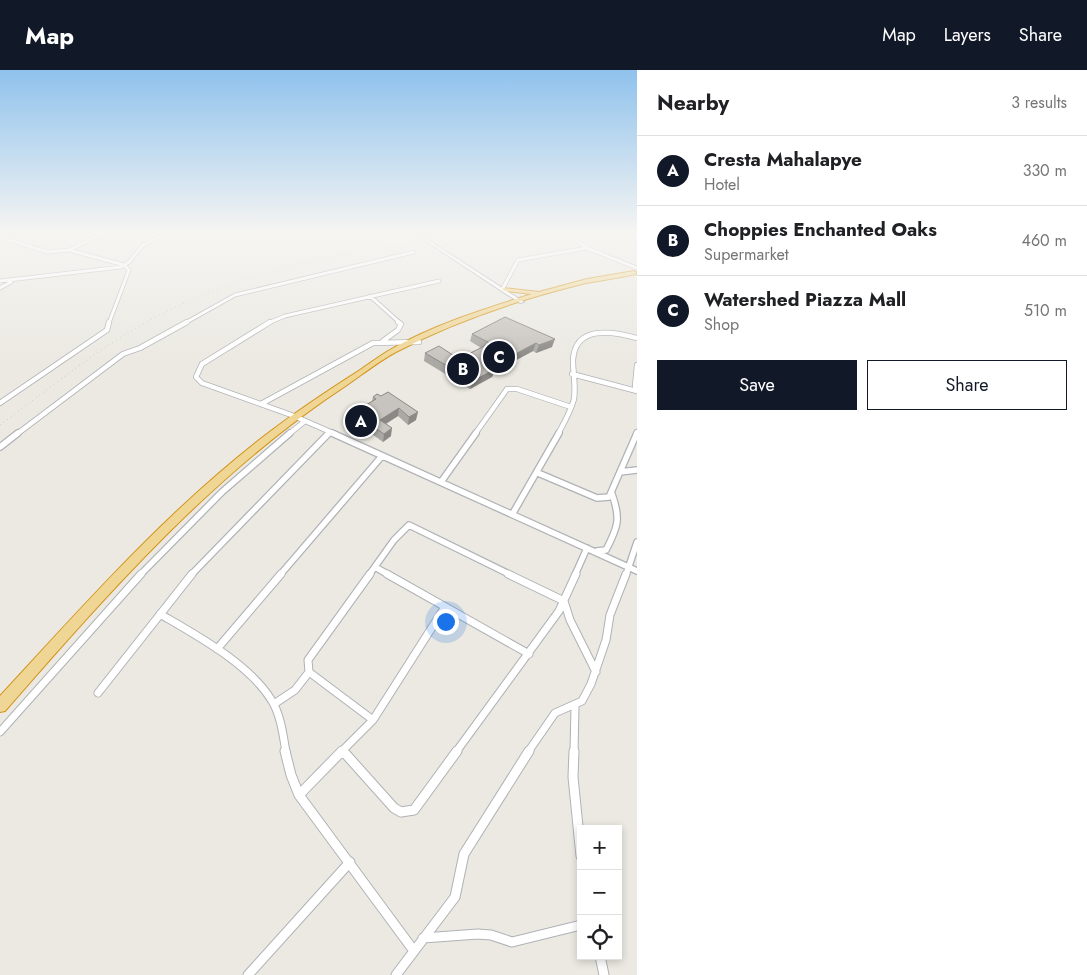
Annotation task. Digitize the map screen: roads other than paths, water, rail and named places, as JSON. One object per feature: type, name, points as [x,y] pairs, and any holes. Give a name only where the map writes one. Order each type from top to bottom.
[{"type":"highway","points":[[416,341],[541,294],[610,276]]},
{"type":"highway","points":[[0,706],[163,531],[238,460],[375,364],[416,341],[498,307],[616,276]]},
{"type":"highway","points":[[498,307],[504,297],[502,288],[541,294]]},
{"type":"main road","points":[[483,276],[522,301]]},
{"type":"street","points":[[2,287],[4,283],[2,280],[43,276]]},
{"type":"street","points":[[0,403],[107,330],[114,304],[126,276]]},
{"type":"street","points":[[0,447],[124,354],[140,348],[230,297],[315,276]]},
{"type":"street","points":[[502,288],[510,281],[511,276]]},
{"type":"street","points":[[2,287],[16,280]]},
{"type":"street","points":[[440,281],[370,296],[271,321],[209,359],[197,371],[196,377],[202,383],[299,418],[637,571]]},
{"type":"street","points":[[370,296],[401,324],[398,330],[382,341]]},
{"type":"street","points":[[512,513],[538,473],[571,407],[575,388],[572,374],[577,346],[581,339],[610,332],[637,338]]},
{"type":"street","points":[[261,404],[339,360],[374,343],[382,341],[416,341]]},
{"type":"street","points":[[637,365],[635,386],[637,391]]},
{"type":"street","points":[[572,374],[637,391]]},
{"type":"street","points":[[441,482],[506,389],[517,389],[571,407]]},
{"type":"street","points":[[0,732],[125,591],[193,519],[299,418]]},
{"type":"street","points":[[98,694],[197,568],[330,432]]},
{"type":"street","points":[[538,473],[597,498],[604,499],[612,494],[637,432]]},
{"type":"street","points":[[629,449],[637,449]]},
{"type":"street","points":[[217,649],[382,456]]},
{"type":"street","points":[[620,472],[637,470]]},
{"type":"street","points":[[595,551],[606,550],[618,530],[619,509],[612,494]]},
{"type":"street","points":[[274,704],[295,690],[309,672],[308,660],[312,653],[399,533],[409,525],[564,601],[570,620],[596,672]]},
{"type":"street","points":[[396,975],[455,897],[464,854],[547,722],[555,713],[575,706],[582,701],[596,672],[606,640],[610,615],[637,542]]},
{"type":"street","points":[[343,751],[394,808],[401,812],[411,812],[529,654],[564,601],[587,548]]},
{"type":"street","points":[[375,567],[529,654]]},
{"type":"street","points":[[299,795],[373,720],[445,607]]},
{"type":"street","points":[[160,614],[217,649],[260,687],[274,704],[278,713],[286,763],[291,781],[299,795],[414,951]]},
{"type":"street","points":[[309,672],[373,720]]},
{"type":"street","points":[[575,706],[573,777],[578,825]]},
{"type":"street","points":[[248,975],[350,862]]},
{"type":"street","points":[[423,938],[478,934],[518,941],[577,926]]},
{"type":"street","points":[[601,960],[604,975]]},
{"type":"railway","points":[[0,425],[84,362],[136,328],[205,294],[256,276]]},
{"type":"place","name":"Watershed Piazza Mall","points":[[499,357]]},
{"type":"place","name":"Choppies Enchanted Oaks","points":[[463,369]]},
{"type":"place","name":"Cresta Mahalapye","points":[[361,421]]}]
